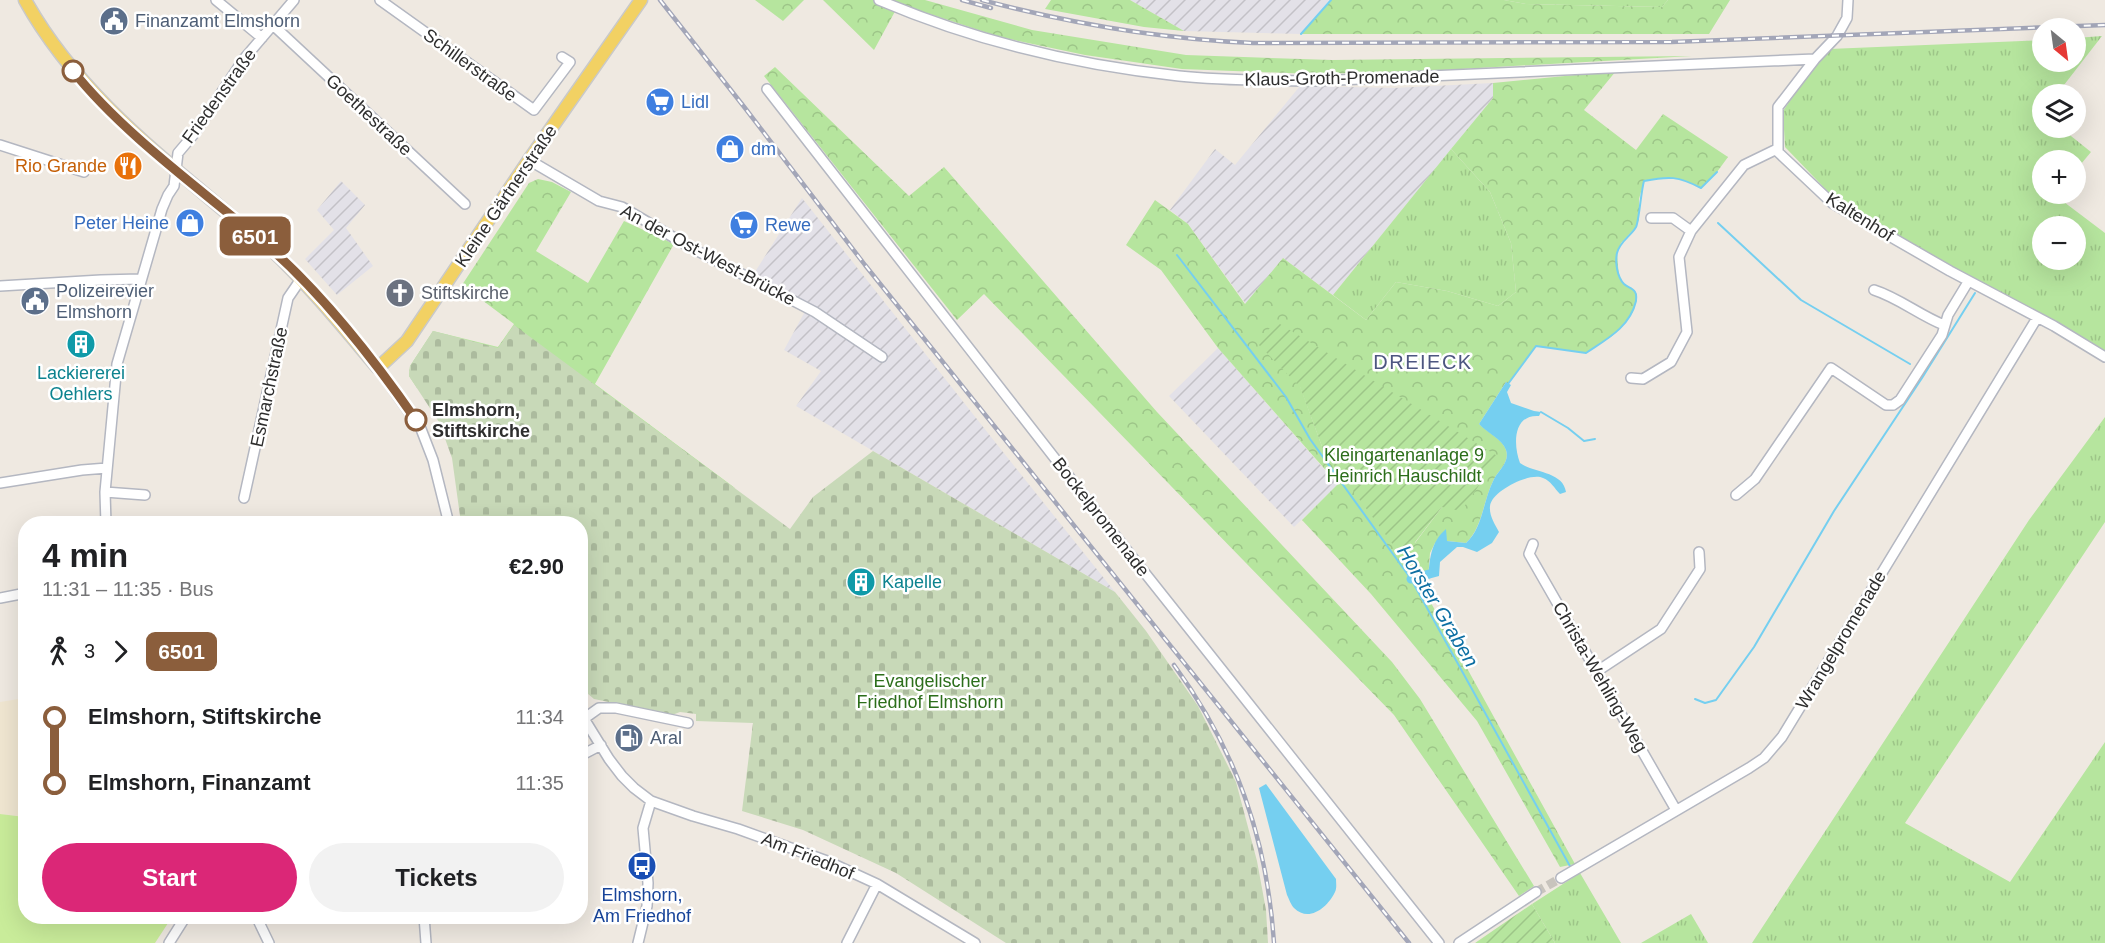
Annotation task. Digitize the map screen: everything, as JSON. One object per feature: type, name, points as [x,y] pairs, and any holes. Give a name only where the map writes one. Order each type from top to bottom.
[{"type":"main road","points":[[25,0],[55,48],[83,83],[130,130],[270,248],[301,279],[378,368]]},
{"type":"main road","name":"Kleine Gärtnerstraße","points":[[378,368],[407,341],[641,0]]},
{"type":"street","points":[[216,0],[262,38]]},
{"type":"street","name":"Friedenstraße","points":[[106,516],[105,492],[117,364],[162,209],[174,186],[178,153],[194,134],[243,60],[294,0]]},
{"type":"street","name":"Schillerstraße","points":[[380,0],[534,110],[570,63],[562,57]]},
{"type":"street","name":"Klaus-Groth-Promenade","points":[[879,0],[964,33],[1035,53],[1118,69],[1181,76],[1263,81],[1316,81],[1815,59]]},
{"type":"street","points":[[1630,378],[1643,379],[1671,362],[1687,332],[1679,257],[1691,231],[1744,165],[1777,149],[1778,107],[1842,27],[1847,18],[1848,0]]},
{"type":"street","name":"Goethestraße","points":[[274,26],[465,204]]},
{"type":"street","name":"Bockelpromenade","points":[[767,89],[1106,524],[1439,943]]},
{"type":"street","points":[[0,145],[84,172]]},
{"type":"street","name":"Kaltenhof","points":[[1777,149],[1832,203],[1968,282],[2105,357]]},
{"type":"street","name":"An der Ost-West-Brücke","points":[[530,160],[599,201],[622,207],[688,246],[815,312],[882,357]]},
{"type":"street","points":[[1651,218],[1673,218],[1691,231]]},
{"type":"street","points":[[0,286],[140,279]]},
{"type":"street","name":"Esmarchstraße","points":[[244,498],[288,298],[301,279]]},
{"type":"street","points":[[1736,495],[1755,479],[1831,368],[1886,405],[1893,405],[1900,400],[1942,335],[1944,324],[1968,282]]},
{"type":"street","points":[[1874,290],[1888,294],[1928,318],[1944,324]]},
{"type":"street","name":"Wrangelpromenade","points":[[1561,878],[1749,768],[1764,758],[1782,737],[2037,318]]},
{"type":"street","points":[[378,368],[424,435],[446,516]]},
{"type":"street","points":[[0,483],[107,468]]},
{"type":"street","points":[[105,492],[145,495]]},
{"type":"street","name":"Christa-Wehling-Weg","points":[[1533,544],[1529,554],[1676,810]]},
{"type":"street","points":[[1596,672],[1661,629],[1700,568],[1699,552]]},
{"type":"street","points":[[0,598],[18,594]]},
{"type":"street","points":[[588,713],[599,708],[616,708],[688,723]]},
{"type":"street","name":"Am Friedhof","points":[[588,723],[609,759],[634,788],[651,801],[827,861],[876,884],[975,943]]},
{"type":"street","points":[[588,752],[601,745]]},
{"type":"street","points":[[638,943],[647,906],[648,883],[643,828],[651,801]]},
{"type":"street","points":[[847,943],[876,884]]},
{"type":"street","points":[[1459,943],[1536,892]]},
{"type":"street","points":[[169,943],[181,924]]},
{"type":"street","points":[[260,924],[269,943]]},
{"type":"street","points":[[425,924],[426,943]]},
{"type":"shaded area","points":[[1130,0],[1331,0],[1301,34],[1184,31]]},
{"type":"shaded area","points":[[1493,83],[1493,98],[1333,295],[1283,258],[1246,304],[1188,224],[1170,210],[1215,149],[1235,165],[1300,86],[1394,88]]},
{"type":"shaded area","points":[[341,181],[365,205],[346,228],[373,266],[337,295],[305,259],[334,230],[317,210]]},
{"type":"shaded area","points":[[802,198],[1115,592],[796,406],[821,371],[784,350],[809,304],[753,275]]},
{"type":"shaded area","points":[[1218,348],[1338,485],[1294,527],[1169,396]]},
{"type":"shaded area","points":[[18,699],[18,816],[0,814],[0,702]]},
{"type":"green space","points":[[755,0],[804,0],[783,21]]},
{"type":"green space","points":[[823,0],[925,0],[1032,30],[1186,55],[1332,60],[1692,56],[1426,71],[1313,74],[1182,69],[1085,55],[1000,37],[899,4],[874,50]]},
{"type":"green space","points":[[1051,0],[1130,0],[1184,31],[1144,27],[1045,9]]},
{"type":"green space","points":[[1331,0],[1504,0],[1526,4],[1662,7],[1668,0],[1730,0],[1709,34],[1301,34]]},
{"type":"green space","points":[[1504,0],[1668,0],[1662,7],[1526,4]]},
{"type":"green space","points":[[2102,36],[2086,57],[2086,37]]},
{"type":"green space","points":[[2032,40],[2032,72],[2074,72],[2065,84],[2032,84],[2032,138],[2074,138],[2091,152],[2086,158],[2086,150],[2032,150],[2032,204],[2067,204],[2082,216],[2032,216],[2032,270],[2086,270],[2086,219],[2105,233],[2105,353],[1836,200],[1785,147],[1783,111],[1808,74],[1829,49]]},
{"type":"green space","points":[[775,67],[909,196],[944,167],[1157,412],[1392,662],[1420,699],[1534,886],[1519,896],[1394,715],[984,294],[957,320],[764,76]]},
{"type":"green space","points":[[1616,71],[1584,110],[1636,150],[1663,114],[1728,157],[1701,188],[1673,178],[1644,181],[1639,199],[1639,220],[1621,243],[1617,253],[1619,278],[1637,295],[1633,312],[1612,336],[1586,353],[1536,346],[1508,384],[1506,382],[1479,424],[1504,446],[1507,458],[1494,479],[1472,537],[1466,543],[1447,541],[1435,543],[1430,553],[1428,579],[1420,583],[1575,864],[1560,867],[1477,721],[1371,594],[1302,520],[1338,484],[1218,348],[1161,270],[1126,245],[1155,200],[1188,224],[1245,304],[1283,258],[1366,320],[1396,282],[1447,291],[1498,306],[1516,292],[1511,243],[1490,192],[1451,149],[1493,98],[1493,83]],"holes":[[[1300,386],[1442,507],[1415,543],[1324,452]]]},
{"type":"green space","points":[[1451,149],[1490,192],[1511,243],[1516,292],[1498,306],[1447,291],[1396,282],[1366,320],[1333,295]]},
{"type":"green space","points":[[538,179],[552,182],[571,192],[536,251],[588,283],[624,221],[674,244],[595,384],[735,488],[417,388],[409,376],[410,366],[433,331],[498,347],[514,324],[462,285],[529,183]]},
{"type":"green space","name":"Kleingartenanlage 9 Heinrich Hauschildt","points":[[1275,321],[1499,457],[1461,511],[1442,507],[1403,558],[1324,452],[1300,387],[1258,344]]},
{"type":"green space","name":"Evangelischer Friedhof Elmshorn","points":[[514,325],[790,529],[813,497],[873,451],[1115,592],[1146,631],[1198,706],[1236,782],[1257,861],[1266,910],[1268,943],[1006,943],[896,873],[803,830],[742,811],[753,723],[696,721],[696,714],[680,712],[672,715],[594,699],[588,694],[588,516],[460,516],[452,458],[439,422],[409,376],[410,366],[433,331],[498,348]]},
{"type":"green space","points":[[2105,417],[2105,522],[1905,823],[2010,882],[2105,742],[2105,943],[1752,943],[2029,520]]},
{"type":"green space","points":[[0,814],[18,816],[18,924],[167,924],[155,943],[0,943]]},
{"type":"green space","points":[[1580,873],[1621,943],[1555,943],[1532,904]]},
{"type":"green space","points":[[1532,904],[1555,943],[1475,943]]},
{"type":"green space","points":[[1691,914],[1708,943],[1641,943]]},
{"type":"water","points":[[1506,382],[1511,385],[1507,392],[1511,403],[1541,412],[1539,416],[1524,420],[1517,432],[1516,448],[1520,463],[1554,476],[1564,485],[1566,492],[1560,494],[1548,481],[1537,477],[1521,480],[1504,489],[1492,500],[1490,506],[1491,517],[1499,532],[1492,543],[1477,552],[1457,547],[1440,562],[1439,576],[1428,579],[1432,552],[1437,540],[1446,529],[1447,541],[1466,543],[1472,537],[1494,479],[1507,458],[1504,446],[1479,424]]},
{"type":"water","points":[[1266,784],[1336,879],[1336,889],[1332,898],[1318,911],[1306,914],[1300,912],[1294,908],[1287,895],[1259,788]]},
{"type":"waterway","points":[[1301,34],[1331,0]]},
{"type":"waterway","points":[[1508,384],[1536,346],[1586,353],[1617,332],[1629,318],[1636,301],[1636,294],[1633,289],[1624,284],[1620,277],[1616,257],[1618,249],[1636,227],[1644,181],[1673,178],[1701,188],[1717,172]]},
{"type":"waterway","points":[[1718,223],[1801,300],[1910,364]]},
{"type":"waterway","name":"Horster Graben","points":[[1177,255],[1286,397],[1310,439],[1411,579],[1571,868]]},
{"type":"waterway","points":[[1695,699],[1705,703],[1716,700],[1754,647],[1834,511],[1975,293]]},
{"type":"waterway","points":[[1541,412],[1568,428],[1584,441],[1595,439]]},
{"type":"waterway","points":[[1411,579],[1429,574]]},
{"type":"tunnel","points":[[1536,892],[1561,878]]},
{"type":"railway","points":[[660,0],[865,265],[1409,943]]},
{"type":"railway","points":[[962,0],[991,8]]},
{"type":"railway","points":[[982,0],[1117,29],[1184,38],[1253,43],[1672,42],[2105,25]]},
{"type":"railway","points":[[1174,665],[1215,730],[1245,796],[1264,867],[1274,943]]},
{"type":"bus line","name":"6501","points":[[73,71],[130,130],[270,248],[301,279],[378,368],[416,420]]},
{"type":"place","name":"Finanzamt Elmshorn","points":[[114,21]]},
{"type":"place","name":"Lidl","points":[[660,102]]},
{"type":"place","name":"dm","points":[[730,149]]},
{"type":"place","name":"Rio Grande","points":[[128,166]]},
{"type":"place","name":"Peter Heine","points":[[190,223]]},
{"type":"place","name":"Rewe","points":[[744,225]]},
{"type":"place","name":"Stiftskirche","points":[[400,293]]},
{"type":"place","name":"Polizeirevier Elmshorn","points":[[35,301]]},
{"type":"place","name":"Lackiererei Oehlers","points":[[81,344]]},
{"type":"place","name":"Elmshorn, Stiftskirche","points":[[416,420]]},
{"type":"place","name":"Kapelle","points":[[861,582]]},
{"type":"place","name":"Aral","points":[[629,738]]},
{"type":"place","name":"Elmshorn, Am Friedhof","points":[[642,866]]},
{"type":"district","name":"DREIECK","points":[[1423,362]]}]
